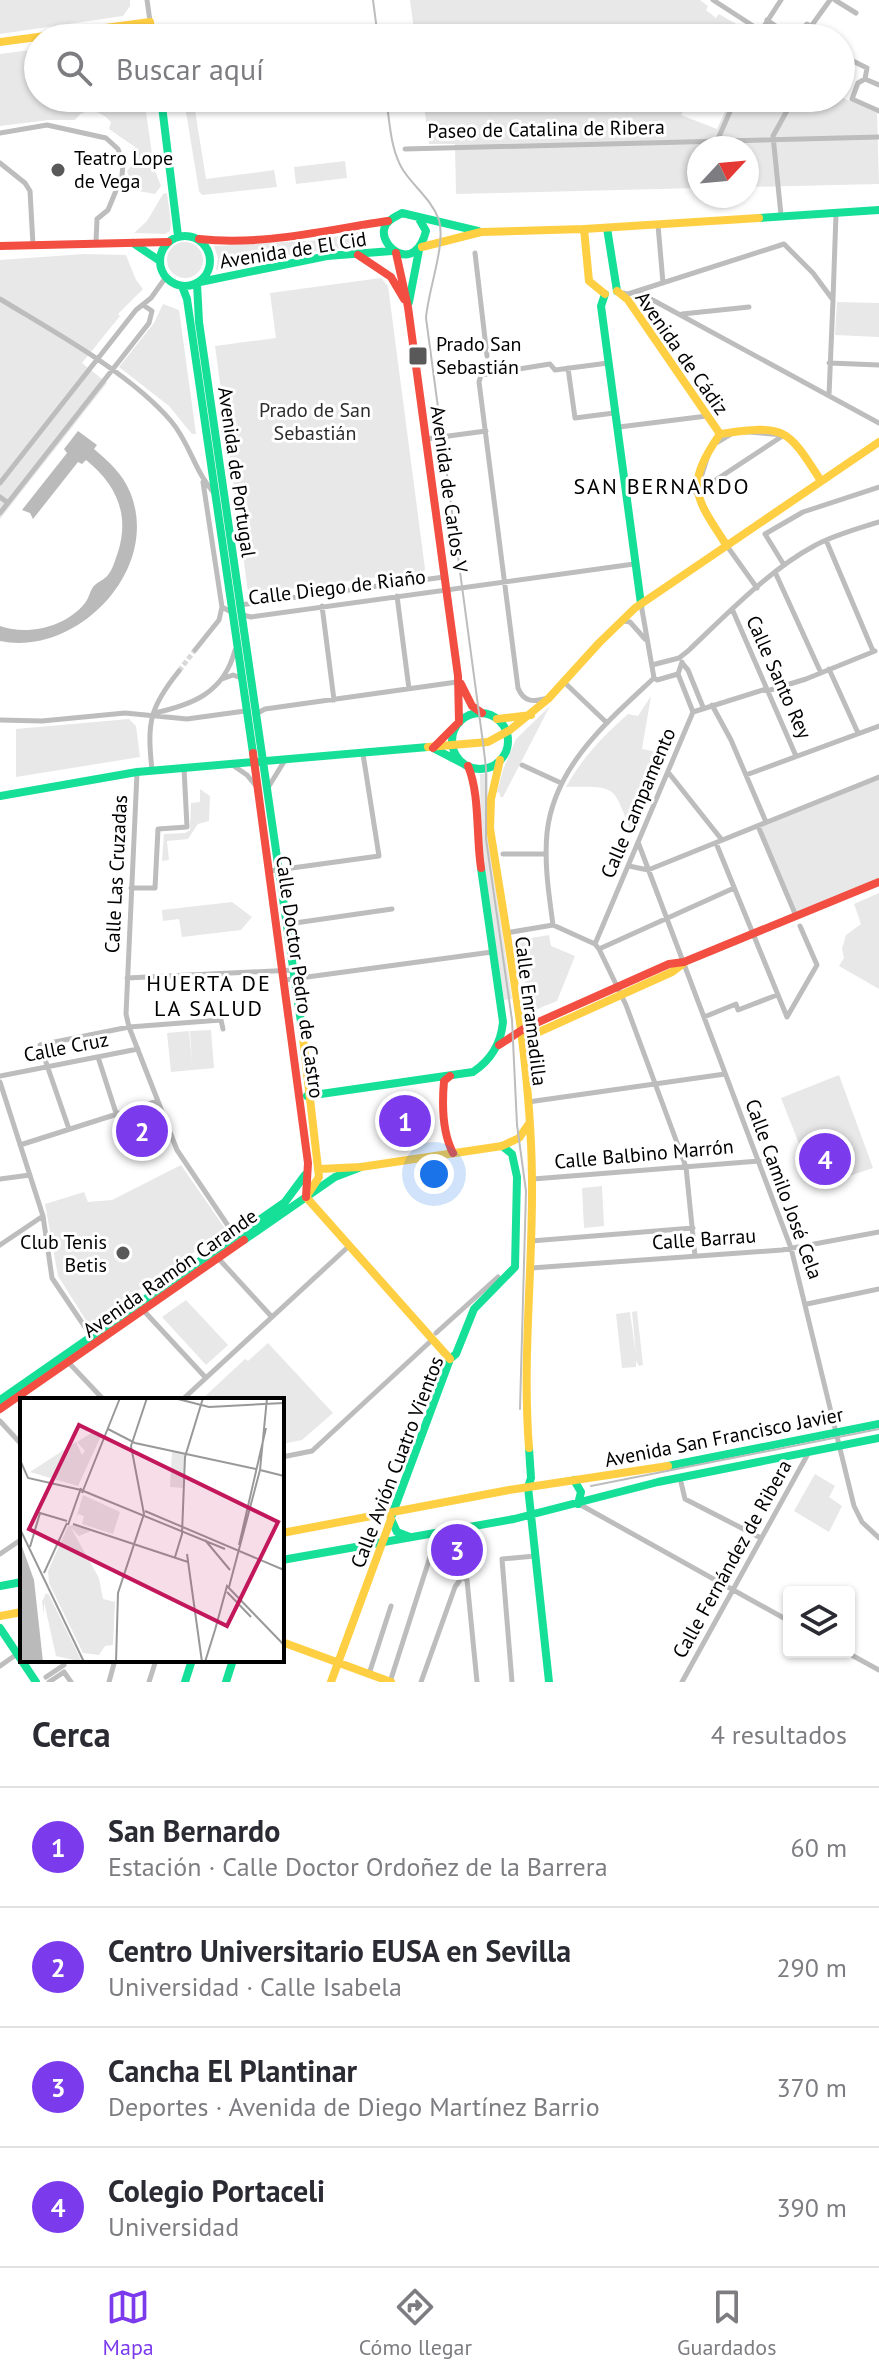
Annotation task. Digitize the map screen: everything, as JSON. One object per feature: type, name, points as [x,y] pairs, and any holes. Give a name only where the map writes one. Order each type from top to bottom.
[{"type":"main road","points":[[135,24],[150,22]]},
{"type":"main road","points":[[0,42],[24,39]]},
{"type":"main road","points":[[163,112],[178,236]]},
{"type":"main road","points":[[394,252],[405,255],[481,232],[607,228],[879,210]]},
{"type":"main road","points":[[408,307],[394,252],[384,237],[388,221],[402,213],[481,232]]},
{"type":"main road","points":[[408,307],[426,231],[418,217]]},
{"type":"main road","name":"Avenida de El Cid","points":[[199,239],[216,242],[271,239],[388,221]]},
{"type":"main road","points":[[605,294],[617,291],[607,228]]},
{"type":"main road","points":[[584,229],[589,281],[605,294]]},
{"type":"main road","points":[[187,235],[199,239],[206,246],[211,260],[207,275],[198,283],[182,286],[166,277],[160,261],[168,242],[187,235]]},
{"type":"main road","points":[[130,241],[160,261]]},
{"type":"main road","points":[[0,246],[168,242]]},
{"type":"main road","name":"Avenida de El Cid","points":[[198,283],[327,256],[394,252]]},
{"type":"main road","points":[[358,255],[391,277],[408,307]]},
{"type":"main road","name":"Avenida de Portugal","points":[[198,283],[200,327],[236,646],[245,711],[258,761]]},
{"type":"main road","name":"Avenida de Portugal","points":[[182,286],[187,299],[232,611]]},
{"type":"main road","name":"Avenida de Cádiz","points":[[617,291],[628,300],[720,434]]},
{"type":"main road","points":[[605,294],[601,306],[641,604]]},
{"type":"main road","name":"Avenida de Carlos V","points":[[408,307],[458,679],[457,724],[452,747]]},
{"type":"main road","points":[[727,546],[696,493],[696,477],[720,434],[765,431],[784,435],[790,438],[821,481]]},
{"type":"main road","points":[[0,796],[152,770],[488,742],[507,734],[532,715],[618,623],[641,604],[879,442]]},
{"type":"main road","name":"Avenida de Portugal","points":[[232,611],[242,615],[260,741],[258,761]]},
{"type":"main road","name":"Avenida de Carlos V","points":[[458,679],[466,697],[482,713]]},
{"type":"main road","points":[[432,748],[466,716],[482,713],[497,719],[532,715]]},
{"type":"main road","points":[[497,719],[507,734]]},
{"type":"main road","name":"Calle Enramadilla","points":[[507,734],[507,747],[500,760],[491,799],[490,828],[524,1047],[532,1179],[525,1399],[531,1478],[528,1487],[549,1682]]},
{"type":"main road","points":[[452,747],[465,764]]},
{"type":"main road","points":[[432,748],[465,764],[486,768],[500,760]]},
{"type":"main road","name":"Calle Doctor Pedro de Castro","points":[[258,761],[269,787],[284,976],[319,1169]]},
{"type":"main road","name":"Calle Doctor Pedro de Castro","points":[[258,761],[258,788],[295,975],[305,1096],[306,1197]]},
{"type":"main road","name":"Calle Enramadilla","points":[[465,764],[475,783],[476,834],[503,1022],[499,1045]]},
{"type":"main road","points":[[524,1047],[530,1036],[669,964],[684,962],[879,882]]},
{"type":"main road","points":[[305,1096],[476,1071],[499,1045],[521,1030],[619,991]]},
{"type":"main road","points":[[453,1075],[443,1083],[448,1142],[453,1153]]},
{"type":"main road","points":[[502,1146],[519,1138],[529,1124]]},
{"type":"main road","name":"Avenida Ramón Carande","points":[[319,1169],[361,1167],[502,1146]]},
{"type":"main road","name":"Calle Avión Cuatro Vientos","points":[[331,1682],[450,1359],[456,1354],[474,1309],[515,1267],[517,1177],[512,1154],[502,1146]]},
{"type":"main road","points":[[308,1167],[319,1169],[317,1184],[306,1197],[435,1336],[450,1359]]},
{"type":"main road","name":"Avenida Ramón Carande","points":[[0,1400],[285,1202],[308,1167]]},
{"type":"main road","name":"Avenida Ramón Carande","points":[[0,1409],[335,1177],[361,1167]]},
{"type":"main road","name":"Avenida San Francisco Javier","points":[[284,1533],[528,1487],[650,1470],[879,1424]]},
{"type":"main road","name":"Avenida San Francisco Javier","points":[[284,1560],[531,1515],[680,1477],[879,1438]]},
{"type":"main road","points":[[574,1480],[581,1495],[578,1504]]},
{"type":"main road","points":[[395,1514],[397,1532],[413,1537]]},
{"type":"main road","points":[[0,1586],[20,1582]]},
{"type":"main road","points":[[0,1616],[20,1612]]},
{"type":"main road","points":[[0,1628],[20,1658]]},
{"type":"main road","points":[[284,1643],[390,1682]]},
{"type":"main road","points":[[22,1662],[36,1682]]},
{"type":"main road","points":[[185,1682],[191,1662]]},
{"type":"main road","points":[[226,1682],[232,1662]]},
{"type":"street","points":[[147,0],[150,22]]},
{"type":"street","points":[[713,0],[747,24]]},
{"type":"street","points":[[766,24],[781,0]]},
{"type":"street","points":[[813,24],[832,0],[856,13]]},
{"type":"street","points":[[768,19],[775,24]]},
{"type":"street","points":[[855,62],[867,68],[865,79],[858,83],[855,91]]},
{"type":"street","points":[[865,79],[879,85]]},
{"type":"street","points":[[855,100],[879,111]]},
{"type":"street","points":[[719,136],[730,112]]},
{"type":"street","points":[[781,216],[773,140],[787,112]]},
{"type":"street","points":[[0,133],[47,125],[100,135],[118,149],[123,164],[122,176],[108,210],[97,219],[96,242]]},
{"type":"street","name":"Paseo de Catalina de Ribera","points":[[759,140],[879,137]]},
{"type":"street","name":"Paseo de Catalina de Ribera","points":[[405,149],[687,142]]},
{"type":"street","points":[[0,163],[25,183],[30,191],[33,245]]},
{"type":"street","points":[[829,395],[836,213]]},
{"type":"street","points":[[658,224],[663,283]]},
{"type":"street","points":[[617,291],[628,294],[784,244],[813,273],[833,300]]},
{"type":"street","points":[[475,253],[487,356]]},
{"type":"street","points":[[0,483],[136,310],[166,277]]},
{"type":"street","points":[[637,291],[879,423]]},
{"type":"street","points":[[0,299],[97,359],[158,408],[176,427],[195,459],[203,481],[232,611],[219,620],[195,650]]},
{"type":"street","points":[[0,513],[149,323],[152,311],[143,305]]},
{"type":"street","points":[[681,314],[749,307]]},
{"type":"street","points":[[549,697],[536,702],[527,700],[518,688],[479,382],[481,375],[550,364],[555,370],[608,363]]},
{"type":"street","points":[[829,363],[879,365]]},
{"type":"street","points":[[568,368],[575,418],[614,413]]},
{"type":"street","points":[[619,427],[707,416]]},
{"type":"street","points":[[426,439],[486,431]]},
{"type":"street","points":[[711,446],[736,431]]},
{"type":"street","points":[[696,493],[784,435]]},
{"type":"street","points":[[203,481],[215,495]]},
{"type":"street","points":[[784,565],[765,534],[803,512],[879,487]]},
{"type":"street","points":[[0,497],[8,503]]},
{"type":"street","points":[[652,665],[680,660],[784,565],[826,540],[879,522]]},
{"type":"street","points":[[693,712],[821,673],[874,651],[826,540]]},
{"type":"street","points":[[727,546],[757,588]]},
{"type":"street","points":[[505,583],[634,564]]},
{"type":"street","points":[[775,572],[821,673]]},
{"type":"street","name":"Calle Diego de Riaño","points":[[219,620],[232,611],[445,577]]},
{"type":"street","name":"Calle Diego de Riaño","points":[[242,615],[251,617],[505,583]]},
{"type":"street","points":[[397,596],[409,689]]},
{"type":"street","points":[[641,604],[654,678]]},
{"type":"street","points":[[322,606],[334,700]]},
{"type":"street","name":"Avenida de Portugal","points":[[232,611],[239,629],[244,659],[249,665]]},
{"type":"street","name":"Calle Santo Rey","points":[[733,611],[796,756]]},
{"type":"street","points":[[618,623],[630,622],[646,640]]},
{"type":"street","points":[[151,714],[196,702],[231,665],[236,646]]},
{"type":"street","points":[[654,678],[657,680],[678,674],[680,660]]},
{"type":"street","points":[[680,660],[688,670],[703,707]]},
{"type":"street","points":[[829,669],[858,733]]},
{"type":"street","points":[[152,770],[151,714],[161,693],[179,671]]},
{"type":"street","name":"Calle Campamento","points":[[597,946],[693,712],[678,674]]},
{"type":"street","points":[[221,679],[230,675],[240,677]]},
{"type":"street","name":"Avenida de Portugal","points":[[240,677],[247,682],[254,728],[260,741]]},
{"type":"street","points":[[553,925],[546,854],[552,807],[561,783],[584,748],[654,678]]},
{"type":"street","points":[[256,714],[265,709],[458,679]]},
{"type":"street","points":[[563,682],[607,723]]},
{"type":"street","points":[[712,705],[766,822]]},
{"type":"street","points":[[0,720],[125,713],[187,719],[245,711]]},
{"type":"street","points":[[746,775],[879,726]]},
{"type":"street","points":[[275,870],[379,856],[363,754]]},
{"type":"street","points":[[269,787],[286,760]]},
{"type":"street","points":[[230,764],[247,775],[258,788]]},
{"type":"street","points":[[522,765],[561,783]]},
{"type":"street","points":[[131,888],[155,888],[158,829],[187,827],[184,768]]},
{"type":"street","points":[[668,771],[719,841],[734,888],[787,1017],[817,965],[800,926]]},
{"type":"street","name":"Calle Las Cruzadas","points":[[137,772],[126,1014],[177,1150],[235,1236]]},
{"type":"street","points":[[629,866],[648,870],[879,777]]},
{"type":"street","points":[[758,826],[796,916]]},
{"type":"street","name":"Calle Camilo José Cela","points":[[638,842],[791,1248],[854,1506],[862,1522],[879,1538]]},
{"type":"street","points":[[503,854],[546,854]]},
{"type":"street","points":[[597,946],[734,888]]},
{"type":"street","points":[[287,925],[392,909]]},
{"type":"street","points":[[505,934],[553,925],[597,946],[619,991],[686,1167],[695,1256]]},
{"type":"street","points":[[127,978],[284,976],[493,952]]},
{"type":"street","points":[[704,1017],[736,1004],[738,1010],[777,995]]},
{"type":"street","points":[[69,1129],[40,1045],[129,1027],[221,1020],[223,1029]]},
{"type":"street","name":"Calle Cruz","points":[[0,1079],[138,1049]]},
{"type":"street","points":[[98,1057],[116,1113]]},
{"type":"street","points":[[527,1103],[536,1099],[725,1074]]},
{"type":"street","points":[[0,1079],[1,1091],[43,1216],[52,1278],[91,1336]]},
{"type":"street","points":[[20,1145],[158,1101]]},
{"type":"street","name":"Calle Balbino Marrón","points":[[532,1179],[759,1161]]},
{"type":"street","points":[[0,1179],[30,1175]]},
{"type":"street","points":[[0,1245],[43,1216]]},
{"type":"street","points":[[531,1241],[693,1228]]},
{"type":"street","name":"Calle Barrau","points":[[531,1268],[791,1248],[879,1232]]},
{"type":"street","points":[[184,1398],[349,1245]]},
{"type":"street","points":[[218,1258],[271,1316]]},
{"type":"street","points":[[284,1457],[312,1451],[498,1277]]},
{"type":"street","points":[[807,1304],[879,1289]]},
{"type":"street","points":[[144,1310],[206,1378]]},
{"type":"street","points":[[69,1362],[102,1398]]},
{"type":"street","points":[[0,1421],[20,1443]]},
{"type":"street","name":"Calle Fernández de Ribera","points":[[682,1682],[810,1452]]},
{"type":"street","points":[[680,1477],[685,1499],[761,1538]]},
{"type":"street","points":[[578,1504],[783,1618]]},
{"type":"street","points":[[0,1554],[20,1540]]},
{"type":"street","points":[[512,1682],[502,1559],[535,1556]]},
{"type":"street","points":[[390,1682],[430,1557]]},
{"type":"street","points":[[421,1682],[455,1587],[462,1577],[467,1580],[477,1682]]},
{"type":"street","points":[[369,1674],[391,1606]]},
{"type":"street","points":[[0,1666],[17,1654]]},
{"type":"street","points":[[855,1657],[879,1670]]},
{"type":"street","points":[[48,1680],[64,1665],[62,1662]]},
{"type":"street","points":[[109,1682],[114,1662]]},
{"type":"street","points":[[149,1682],[155,1662]]},
{"type":"street","points":[[48,1680],[64,1672],[71,1682]]},
{"type":"green space","points":[[0,0],[130,0],[130,6],[123,16],[68,24],[24,24],[24,30],[0,34]]},
{"type":"green space","points":[[410,0],[700,0],[716,18],[719,14],[736,24],[413,24]]},
{"type":"green space","points":[[24,51],[24,112],[86,112],[75,120],[0,126],[0,54]]},
{"type":"green space","points":[[855,103],[877,113],[879,184],[759,187],[759,136],[687,136],[687,188],[456,194],[455,144],[429,144],[425,112],[683,112],[681,115],[717,129],[725,112],[855,112]]},
{"type":"green space","points":[[97,112],[146,112],[154,168],[161,186],[155,194],[133,190],[127,171],[136,154],[135,147],[109,129],[111,122]]},
{"type":"green space","points":[[186,112],[195,112],[206,179],[274,170],[277,187],[202,195]]},
{"type":"green space","points":[[345,161],[347,178],[296,184],[294,167]]},
{"type":"green space","points":[[167,193],[170,231],[165,234],[134,233],[147,221],[163,194]]},
{"type":"green space","points":[[358,232],[359,246],[287,255],[216,270],[218,258],[214,246],[321,240]]},
{"type":"green space","points":[[185,242],[198,247],[203,260],[198,273],[185,278],[172,273],[167,260],[172,247]]},
{"type":"green space","points":[[84,254],[126,255],[143,289],[118,314],[120,316],[82,363],[107,383],[0,519],[0,260]]},
{"type":"green space","name":"Prado de San Sebastián","points":[[381,278],[388,286],[425,569],[250,594],[215,346],[276,338],[270,293]]},
{"type":"green space","points":[[837,302],[879,303],[879,337],[835,335]]},
{"type":"green space","points":[[163,304],[179,310],[196,434],[192,434],[169,406],[119,367],[154,323]]},
{"type":"green space","points":[[651,696],[642,749],[657,752],[655,762],[662,769],[633,835],[612,793],[597,787],[566,787],[602,739],[628,714],[638,716]]},
{"type":"green space","points":[[550,706],[503,797],[500,797],[497,792],[503,770],[516,739]]},
{"type":"green space","points":[[129,719],[136,726],[140,757],[16,777],[16,729]]},
{"type":"green space","points":[[488,773],[488,833],[512,999],[504,1000],[481,849],[480,774]]},
{"type":"green space","points":[[879,777],[879,882],[796,916],[758,826]]},
{"type":"green space","points":[[200,789],[210,796],[209,821],[198,824],[188,839],[167,841],[169,860],[162,861],[164,834],[190,830],[191,803],[200,802]]},
{"type":"green space","points":[[879,893],[879,989],[839,966],[844,958],[842,949],[846,935],[861,924],[854,904]]},
{"type":"green space","points":[[232,902],[252,917],[241,930],[182,937],[179,919],[163,921],[162,910]]},
{"type":"green space","points":[[549,935],[551,946],[575,956],[557,1001],[530,1012],[519,940]]},
{"type":"green space","points":[[211,1030],[214,1068],[171,1072],[167,1033],[189,1031],[192,1063],[190,1031]]},
{"type":"green space","points":[[839,1075],[873,1168],[816,1187],[781,1098]]},
{"type":"green space","name":"Club Tenis Betis","points":[[181,1165],[226,1230],[89,1325],[58,1276],[45,1204],[84,1192],[88,1202],[112,1200]]},
{"type":"green space","points":[[602,1186],[604,1226],[584,1228],[582,1188]]},
{"type":"green space","points":[[186,1300],[228,1345],[206,1365],[162,1317]]},
{"type":"green space","points":[[637,1311],[643,1365],[639,1366],[636,1361],[636,1367],[622,1368],[616,1314],[630,1312],[636,1356],[632,1312]]},
{"type":"green space","points":[[268,1343],[333,1413],[302,1440],[284,1444],[284,1398],[203,1398],[245,1359],[248,1361]]},
{"type":"green space","points":[[815,1474],[835,1486],[829,1497],[842,1506],[829,1532],[794,1511]]},
{"type":"shaded area","points":[[78,431],[97,445],[94,449],[127,485],[137,521],[134,550],[123,577],[106,601],[83,621],[57,635],[29,642],[0,641],[0,626],[34,629],[68,618],[85,603],[93,587],[108,575],[114,564],[122,525],[118,501],[105,479],[86,460],[82,464],[78,462],[33,519],[30,513],[22,510],[67,453],[64,449]]},
{"type":"tunnel","points":[[179,671],[195,650]]},
{"type":"tram line","points":[[373,0],[376,24]]},
{"type":"tram line","points":[[388,112],[399,162],[432,206],[441,230],[426,318],[486,768],[486,839],[512,1020],[517,1125],[526,1191],[520,1409]]},
{"type":"tram line","points":[[591,1486],[879,1429]]},
{"type":"traffic: fast","points":[[163,112],[178,236]]},
{"type":"traffic: fast","points":[[759,218],[879,210]]},
{"type":"traffic: fast","points":[[418,217],[426,231],[421,244],[414,252],[407,254],[393,250],[384,237],[384,230],[388,222],[402,213],[478,231]]},
{"type":"traffic: fast","points":[[607,228],[617,291]]},
{"type":"traffic: fast","points":[[185,236],[203,243],[210,261],[203,279],[185,286],[167,279],[160,261],[167,243],[185,236]]},
{"type":"traffic: fast","points":[[133,243],[160,261]]},
{"type":"traffic: fast","points":[[409,302],[419,250]]},
{"type":"traffic: fast","points":[[200,282],[327,256],[392,251]]},
{"type":"traffic: fast","points":[[197,284],[199,322],[302,1029]]},
{"type":"traffic: fast","points":[[182,286],[187,299],[253,753]]},
{"type":"traffic: fast","points":[[605,294],[601,306],[641,604]]},
{"type":"traffic: fast","points":[[480,713],[500,721],[508,741],[500,761],[480,769],[460,761],[452,741],[460,721],[480,713]]},
{"type":"traffic: fast","points":[[0,796],[137,772],[428,747]]},
{"type":"traffic: fast","points":[[433,748],[462,763]]},
{"type":"traffic: fast","points":[[307,1096],[473,1072],[490,1057],[500,1037],[503,1022],[481,868]]},
{"type":"traffic: fast","points":[[392,1515],[450,1359],[456,1354],[474,1309],[515,1267],[517,1177],[512,1154],[502,1146]]},
{"type":"traffic: fast","points":[[244,1240],[335,1177],[361,1167]]},
{"type":"traffic: fast","points":[[0,1400],[285,1202],[305,1175]]},
{"type":"traffic: fast","points":[[668,1466],[879,1424]]},
{"type":"traffic: fast","points":[[284,1560],[514,1519],[658,1482],[879,1438]]},
{"type":"traffic: fast","points":[[529,1448],[531,1478],[528,1487],[549,1682]]},
{"type":"traffic: fast","points":[[574,1480],[581,1492],[578,1504]]},
{"type":"traffic: fast","points":[[391,1519],[397,1532],[410,1537]]},
{"type":"traffic: fast","points":[[0,1586],[20,1582]]},
{"type":"traffic: fast","points":[[0,1628],[20,1658]]},
{"type":"traffic: fast","points":[[23,1662],[36,1682]]},
{"type":"traffic: fast","points":[[185,1682],[191,1662]]},
{"type":"traffic: fast","points":[[226,1682],[232,1662]]},
{"type":"traffic: slow","points":[[135,24],[150,24]]},
{"type":"traffic: slow","points":[[0,42],[24,39]]},
{"type":"traffic: slow","points":[[422,247],[481,232],[759,218]]},
{"type":"traffic: slow","points":[[584,229],[589,281],[605,294]]},
{"type":"traffic: slow","points":[[617,291],[628,300],[720,434]]},
{"type":"traffic: slow","points":[[727,546],[707,515],[698,491],[701,467],[720,434],[758,430],[782,434],[800,450],[821,481]]},
{"type":"traffic: slow","points":[[428,747],[488,742],[510,730],[548,699],[635,608],[879,442]]},
{"type":"traffic: slow","points":[[497,719],[531,715]]},
{"type":"traffic: slow","points":[[500,760],[491,799],[490,828],[517,1003],[531,1136],[527,1381],[529,1448]]},
{"type":"traffic: slow","points":[[524,1046],[530,1036],[672,972],[684,963]]},
{"type":"traffic: slow","points":[[302,1029],[319,1177],[306,1197]]},
{"type":"traffic: slow","points":[[319,1169],[361,1167],[502,1146],[519,1138],[528,1125]]},
{"type":"traffic: slow","points":[[306,1197],[450,1359]]},
{"type":"traffic: slow","points":[[284,1533],[509,1490],[668,1466]]},
{"type":"traffic: slow","points":[[331,1682],[391,1519]]},
{"type":"traffic: slow","points":[[0,1616],[20,1612]]},
{"type":"traffic: slow","points":[[284,1643],[391,1682]]},
{"type":"traffic: jam","points":[[199,239],[270,239],[388,221]]},
{"type":"traffic: jam","points":[[0,246],[168,242]]},
{"type":"traffic: jam","points":[[396,253],[408,307],[458,676],[459,722]]},
{"type":"traffic: jam","points":[[358,255],[391,277],[404,299]]},
{"type":"traffic: jam","points":[[461,684],[472,706],[482,713]]},
{"type":"traffic: jam","points":[[433,748],[456,725]]},
{"type":"traffic: jam","points":[[253,753],[308,1163],[306,1197]]},
{"type":"traffic: jam","points":[[468,766],[476,802],[481,868]]},
{"type":"traffic: jam","points":[[499,1045],[525,1028],[669,964],[684,962],[879,882]]},
{"type":"traffic: jam","points":[[450,1076],[444,1081],[443,1108],[453,1153]]},
{"type":"traffic: jam","points":[[0,1409],[244,1240]]},
{"type":"place","name":"Teatro Lope de Vega","points":[[58,170]]},
{"type":"place","name":"Prado San Sebastián","points":[[418,356]]},
{"type":"place","name":"San Bernardo","points":[[405,1121]]},
{"type":"place","name":"Centro Universitario EUSA en Sevilla","points":[[142,1131]]},
{"type":"place","name":"Colegio Portaceli","points":[[825,1159]]},
{"type":"place","name":"Club Tenis Betis","points":[[123,1253]]},
{"type":"place","name":"Cancha El Plantinar","points":[[457,1550]]},
{"type":"district","name":"SAN BERNARDO","points":[[662,486]]},
{"type":"district","name":"HUERTA DE LA SALUD","points":[[209,996]]}]
